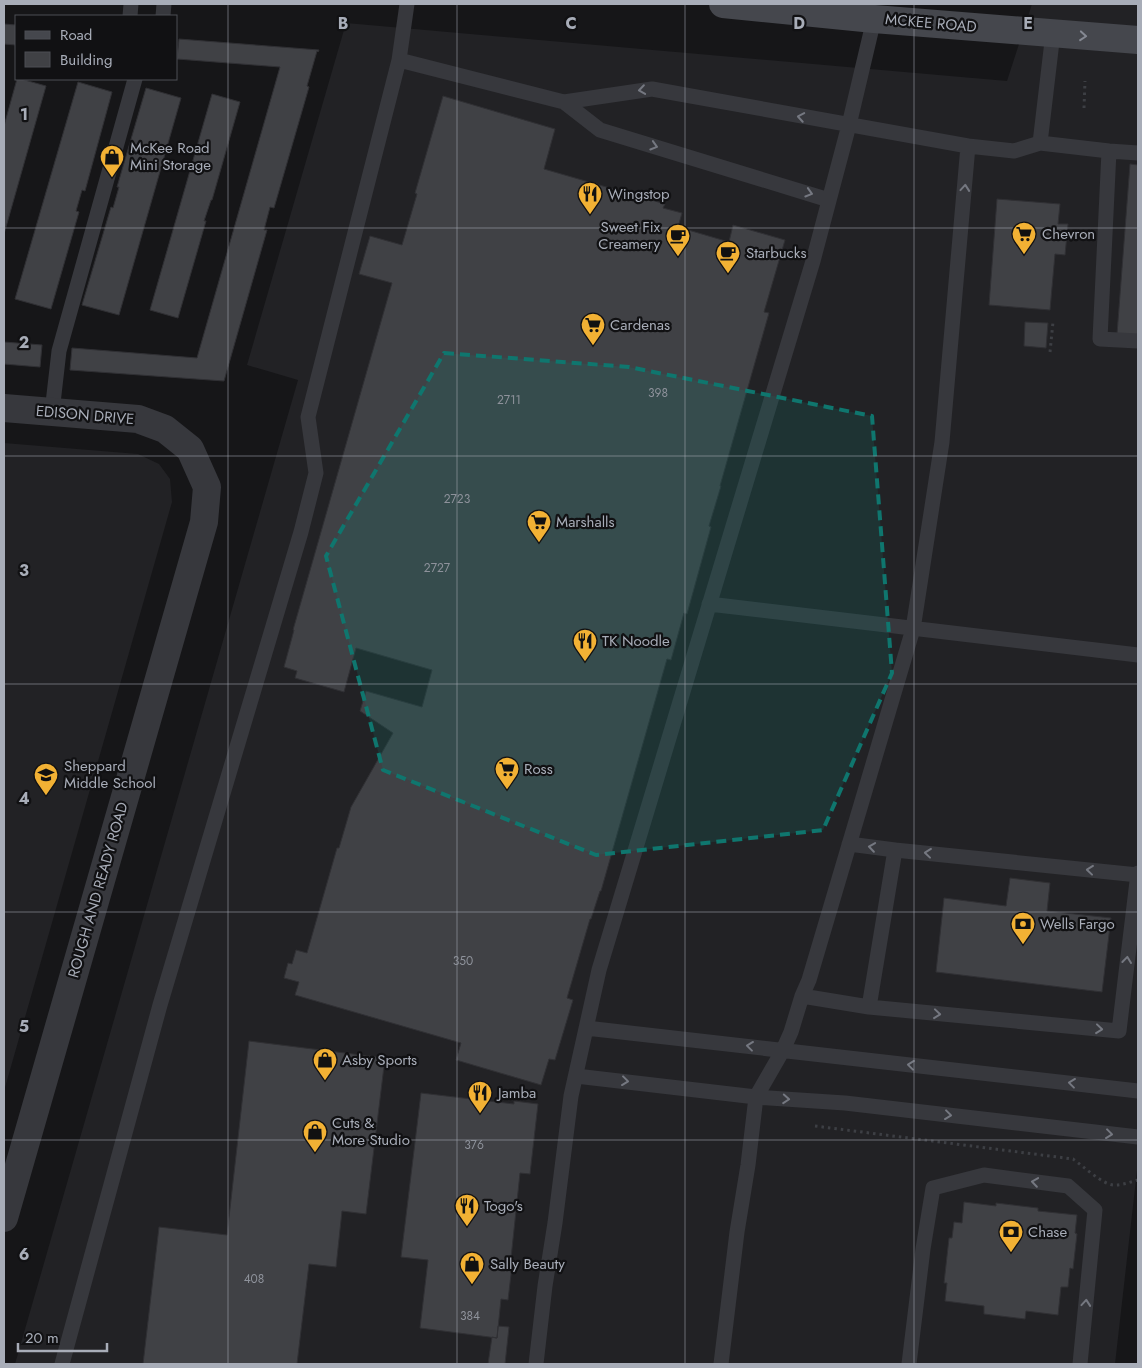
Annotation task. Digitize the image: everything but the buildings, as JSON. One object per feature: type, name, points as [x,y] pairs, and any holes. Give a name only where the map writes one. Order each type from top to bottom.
[{"type":"main road","name":"MCKEE ROAD","points":[[723,4],[874,19],[1138,40]]},
{"type":"street","name":"EDISON DRIVE","points":[[4,408],[138,419],[165,429]]},
{"type":"street","name":"ROUGH AND READY ROAD","points":[[6,1202],[204,522],[207,487],[190,449],[165,429]]},
{"type":"lane","points":[[62,1364],[160,1005],[301,532],[316,473],[308,417],[399,60],[406,4]]},
{"type":"lane","points":[[536,1364],[571,1096],[599,970],[780,373],[849,126],[874,19]]},
{"type":"lane","points":[[1040,143],[1053,33]]},
{"type":"lane","points":[[399,60],[564,102],[652,89],[968,146],[1014,151],[1040,143],[1138,153]]},
{"type":"lane","points":[[52,412],[59,351],[136,80]]},
{"type":"lane","points":[[564,102],[600,130],[829,200]]},
{"type":"lane","points":[[721,1364],[756,1097],[783,1050],[809,980],[913,628],[942,442],[968,146]]},
{"type":"lane","points":[[1109,151],[1100,339],[1138,340]]},
{"type":"lane","points":[[709,604],[1138,655]]},
{"type":"lane","points":[[802,996],[869,1007],[1119,1031],[1138,874],[849,844]]},
{"type":"lane","points":[[869,1007],[895,850]]},
{"type":"lane","points":[[586,1028],[1138,1091]]},
{"type":"lane","points":[[576,1076],[756,1097],[845,1103],[1138,1137]]},
{"type":"lane","points":[[909,1364],[923,1248],[933,1188],[984,1175],[1068,1186],[1095,1210],[1081,1358]]},
{"type":"path","points":[[1084,108],[1085,81]]},
{"type":"path","points":[[1050,352],[1052,322]]},
{"type":"path","points":[[809,1125],[1073,1159],[1112,1185],[1126,1184],[1138,1180]]},
{"type":"highlighted area","points":[[444,353],[629,367],[872,416],[892,673],[823,830],[596,855],[383,770],[326,556]]},
{"type":"shaded area","points":[[1032,4],[1138,4],[1138,1162],[1115,1364],[15,1364],[298,380],[247,365],[346,23],[1007,81]]},
{"type":"shaded area","name":"Sheppard Middle School","points":[[4,443],[138,454],[159,464],[170,479],[172,502],[4,1091]]},
{"type":"place","name":"McKee Road Mini Storage","points":[[112,178]]},
{"type":"place","name":"Wingstop","points":[[590,215]]},
{"type":"place","name":"Chevron","points":[[1024,255]]},
{"type":"place","name":"Sweet Fix Creamery","points":[[678,257]]},
{"type":"place","name":"Starbucks","points":[[728,274]]},
{"type":"place","name":"Cardenas","points":[[593,346]]},
{"type":"place","name":"Marshalls","points":[[539,543]]},
{"type":"place","name":"TK Noodle","points":[[585,662]]},
{"type":"place","name":"Ross","points":[[507,790]]},
{"type":"place","name":"Sheppard Middle School","points":[[46,796]]},
{"type":"place","name":"Wells Fargo","points":[[1023,945]]},
{"type":"place","name":"Asby Sports","points":[[325,1081]]},
{"type":"place","name":"Jamba","points":[[480,1114]]},
{"type":"place","name":"Cuts & More Studio","points":[[315,1153]]},
{"type":"place","name":"Togo's","points":[[467,1227]]},
{"type":"place","name":"Chase","points":[[1011,1253]]},
{"type":"place","name":"Sally Beauty","points":[[472,1285]]}]
